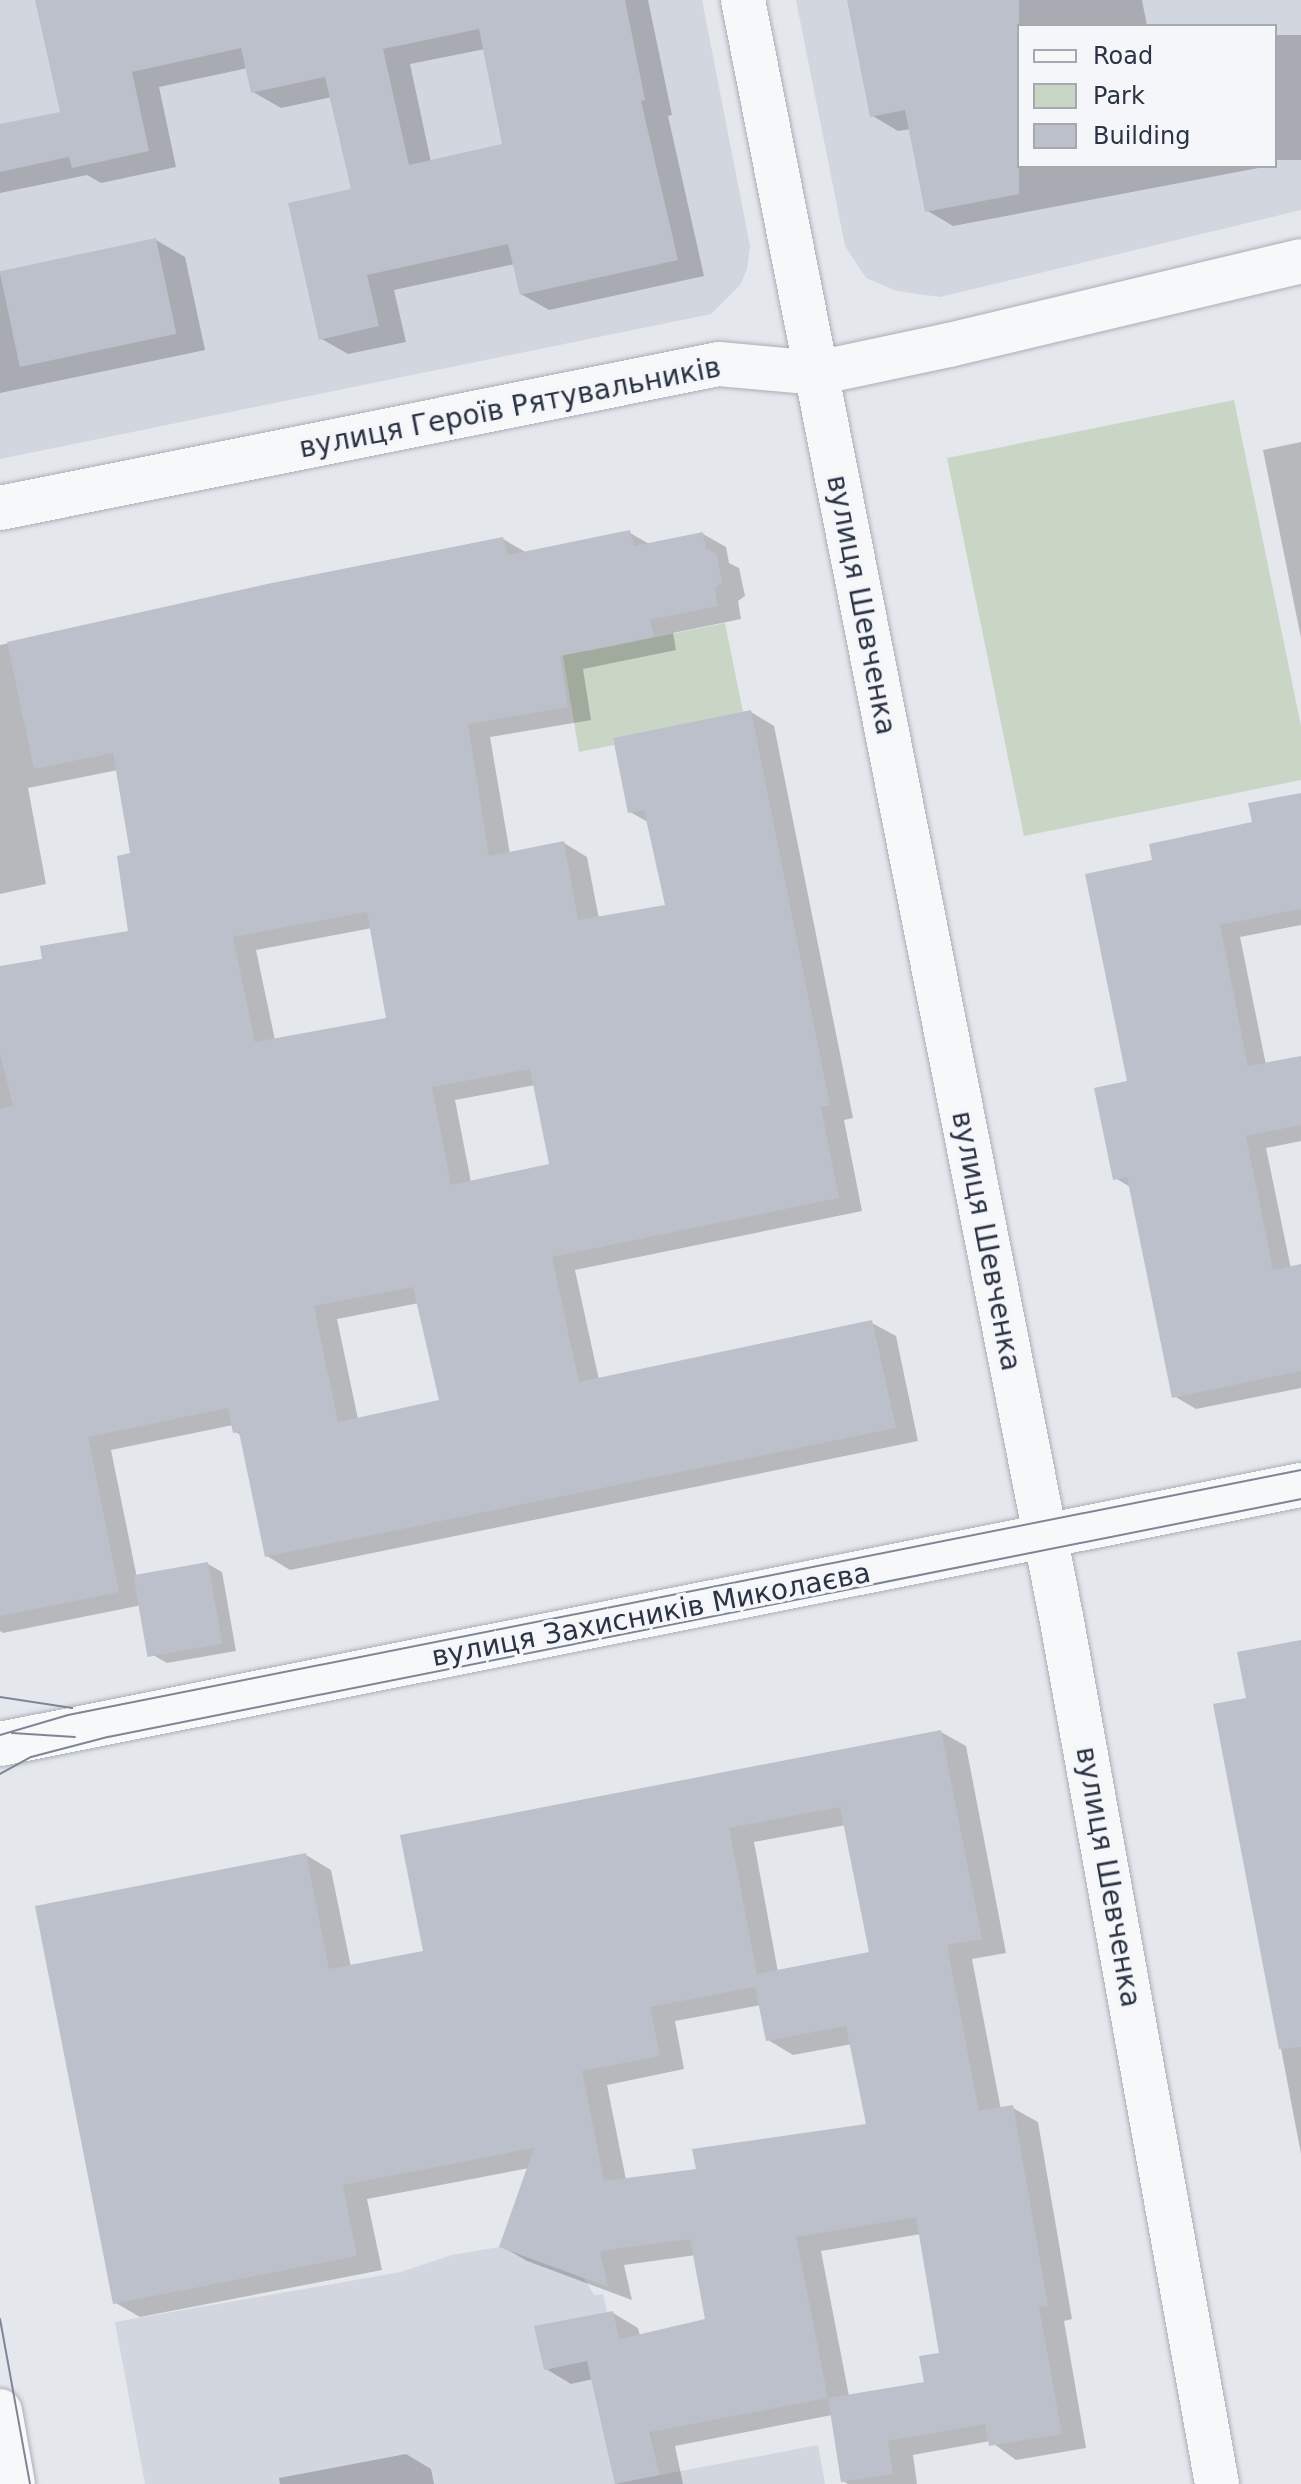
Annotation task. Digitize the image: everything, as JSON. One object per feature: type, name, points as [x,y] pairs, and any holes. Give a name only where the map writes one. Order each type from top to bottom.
[{"type":"street","name":"вулиця Шевченка","points":[[743,0],[1045,1537],[1217,2484]]},
{"type":"street","name":"вулиця Героїв Рятувальників","points":[[0,508],[719,364],[817,373],[949,345],[1301,261]]},
{"type":"street","name":"вулиця Захисників Миколаєва","points":[[0,1744],[1301,1485]]},
{"type":"street","points":[[0,2411],[13,2484]]},
{"type":"shaded area","points":[[0,0],[702,0],[750,246],[747,269],[740,285],[711,314],[0,459]]},
{"type":"shaded area","points":[[796,0],[1301,0],[1301,210],[940,297],[897,291],[866,278],[845,246]]},
{"type":"shaded area","points":[[506,2228],[574,2261],[594,2295],[603,2294],[608,2315],[614,2314],[620,2339],[630,2337],[660,2475],[818,2445],[825,2484],[145,2484],[115,2322],[401,2272],[452,2255],[499,2247]]},
{"type":"green space","points":[[1234,400],[1301,726],[1301,780],[1024,836],[947,458]]},
{"type":"green space","points":[[725,623],[743,712],[613,738],[614,745],[579,752],[562,650],[588,651]]},
{"type":"building","points":[[35,0],[625,0],[645,100],[641,101],[678,260],[520,295],[508,244],[367,275],[379,326],[319,340],[288,203],[351,189],[325,77],[251,93],[241,48],[132,72],[149,151],[72,168],[69,157],[0,172],[0,124],[60,112]],"holes":[[[479,29],[502,144],[409,165],[383,49]]]},
{"type":"building","points":[[847,0],[1019,0],[1019,194],[925,212],[905,110],[870,117]]},
{"type":"building","points":[[156,238],[176,334],[20,367],[0,271]]},
{"type":"building","points":[[630,530],[634,546],[703,532],[706,549],[716,553],[722,582],[715,588],[718,606],[650,620],[654,637],[560,656],[568,707],[468,724],[489,856],[564,841],[578,920],[665,905],[644,810],[628,813],[613,738],[751,710],[830,1105],[821,1107],[839,1198],[552,1257],[579,1382],[872,1320],[896,1428],[265,1557],[239,1432],[233,1433],[228,1408],[88,1437],[119,1592],[0,1616],[0,1109],[13,1106],[0,1054],[0,966],[42,959],[40,946],[128,931],[117,856],[130,853],[113,753],[34,769],[7,642],[267,584],[503,537],[508,555]],"holes":[[[367,912],[386,1018],[255,1042],[233,937]],[[530,1069],[549,1164],[451,1185],[432,1087]],[[413,1287],[439,1400],[338,1422],[314,1306]]]},
{"type":"building","points":[[1301,793],[1301,909],[1220,925],[1248,1066],[1301,1056],[1301,1125],[1246,1136],[1273,1270],[1301,1264],[1301,1371],[1172,1398],[1127,1177],[1113,1180],[1094,1088],[1127,1081],[1085,874],[1152,860],[1149,844],[1252,822],[1248,803]]},
{"type":"building","points":[[208,1562],[222,1644],[148,1657],[133,1575]]},
{"type":"building","points":[[1301,1640],[1301,2047],[1279,2049],[1213,1704],[1246,1698],[1237,1652]]},
{"type":"building","points":[[941,1730],[982,1939],[947,1945],[979,2111],[1013,2105],[1048,2306],[1039,2307],[1062,2434],[989,2446],[985,2424],[888,2441],[893,2474],[841,2482],[828,2398],[650,2432],[660,2475],[615,2484],[587,2361],[544,2370],[534,2326],[613,2311],[620,2339],[705,2319],[690,2239],[600,2251],[608,2287],[499,2247],[534,2148],[343,2185],[357,2256],[113,2304],[35,1906],[306,1853],[329,1969],[423,1951],[400,1835]],"holes":[[[840,1807],[869,1952],[757,1974],[729,1828]],[[755,1987],[766,2041],[846,2026],[866,2124],[692,2149],[696,2169],[604,2181],[582,2071],[660,2056],[650,2007]],[[916,2217],[939,2353],[919,2356],[924,2382],[828,2398],[796,2237]]]},
{"type":"tram line","points":[[0,1735],[68,1715],[1301,1470]]},
{"type":"tram line","points":[[0,1774],[31,1757],[108,1737],[1301,1499]]},
{"type":"tram line","points":[[0,1697],[72,1708]]},
{"type":"tram line","points":[[12,1733],[75,1737]]},
{"type":"tram line","points":[[0,2319],[30,2484]]}]
